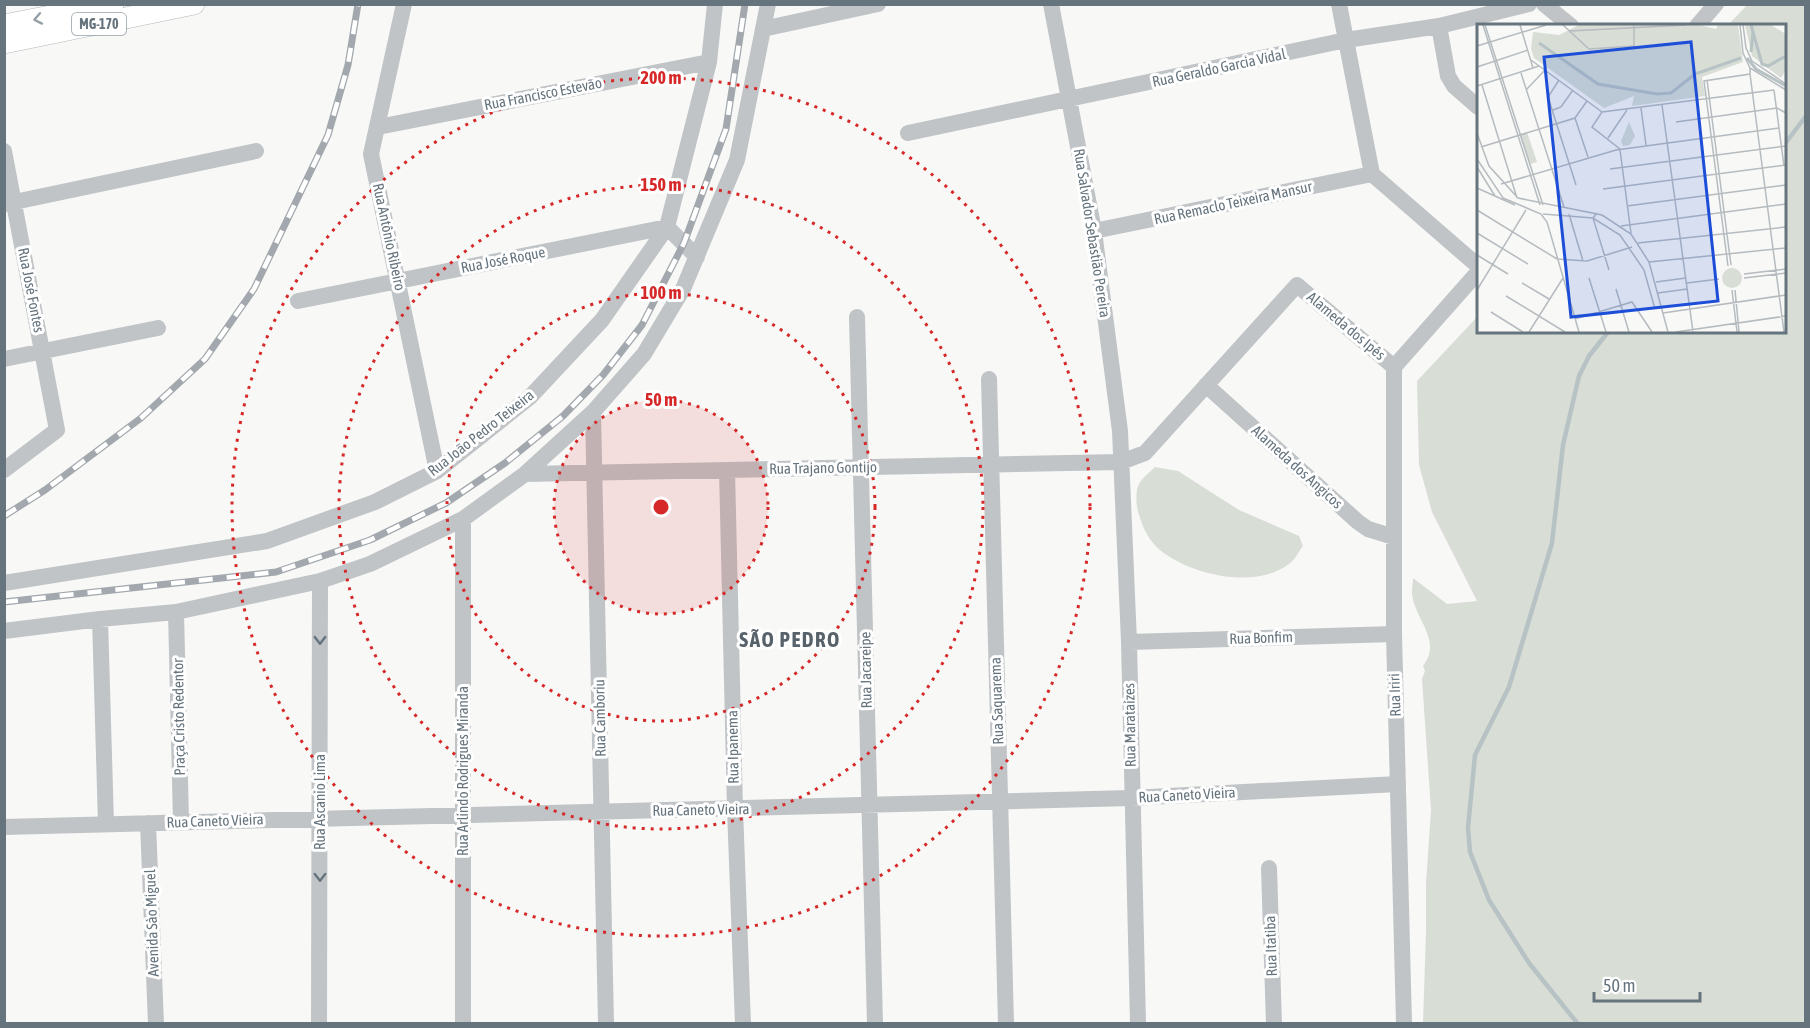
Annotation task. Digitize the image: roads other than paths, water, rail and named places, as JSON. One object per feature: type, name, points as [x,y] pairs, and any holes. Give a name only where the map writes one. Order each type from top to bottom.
[{"type":"main road","name":"MG-170","points":[[4,25],[113,4]]},
{"type":"main road","name":"MG-170","points":[[4,44],[130,11],[194,4]]},
{"type":"street","name":"Rua Antônio Ribeiro","points":[[404,4],[371,154],[437,471]]},
{"type":"street","name":"Rua João Pedro Teixeira","points":[[4,583],[267,541],[375,502],[437,471],[530,397],[602,320],[667,227],[709,62],[715,4]]},
{"type":"street","points":[[4,632],[100,619],[176,612],[320,581],[370,564],[463,519],[525,474],[593,412],[644,354],[683,289],[736,160],[768,4]]},
{"type":"street","points":[[763,28],[878,4]]},
{"type":"street","name":"Rua Salvador Sebastião Pereira","points":[[1051,4],[1094,231],[1122,462]]},
{"type":"street","points":[[1339,4],[1372,174],[1477,264]]},
{"type":"street","name":"Rua Geraldo Garcia Vidal","points":[[908,133],[1346,40],[1439,26],[1529,4]]},
{"type":"street","points":[[1544,4],[1569,24]]},
{"type":"street","points":[[1699,24],[1716,4]]},
{"type":"street","points":[[1439,26],[1448,76],[1454,86],[1477,105]]},
{"type":"street","name":"Rua Francisco Estevão","points":[[378,127],[709,62]]},
{"type":"street","name":"Rua José Fontes","points":[[4,150],[9,203],[43,351],[57,430],[4,470]]},
{"type":"street","points":[[9,203],[256,151]]},
{"type":"street","name":"Rua Remaclo Teixeira Mansur","points":[[1094,231],[1372,174]]},
{"type":"street","points":[[667,227],[697,257]]},
{"type":"street","name":"Rua José Roque","points":[[298,301],[667,227]]},
{"type":"street","points":[[1394,367],[1477,274]]},
{"type":"street","name":"Alameda dos Ipês","points":[[1206,385],[1297,285],[1394,367]]},
{"type":"street","name":"Rua Jacareipe","points":[[856,317],[875,1023]]},
{"type":"street","points":[[4,359],[158,328]]},
{"type":"street","name":"Rua Iriri","points":[[1394,367],[1394,634],[1404,1023]]},
{"type":"street","name":"Rua Saquarema","points":[[989,379],[1006,1023]]},
{"type":"street","points":[[1122,462],[1145,453],[1206,385]]},
{"type":"street","name":"Alameda dos Angicos","points":[[1206,385],[1358,522],[1368,529],[1394,537]]},
{"type":"street","name":"Rua Camboriu","points":[[593,412],[606,1023]]},
{"type":"street","name":"Rua Trajano Gontijo","points":[[525,474],[1122,462]]},
{"type":"street","name":"Rua Marataízes","points":[[1122,462],[1129,642],[1138,1023]]},
{"type":"street","name":"Rua Ipanema","points":[[727,470],[742,1023]]},
{"type":"street","name":"Rua Arlindo Rodrigues Miranda","points":[[463,519],[463,1023]]},
{"type":"street","name":"Rua Ascanio Lima","points":[[319,1023],[320,581]]},
{"type":"street","name":"Praça Cristo Redentor","points":[[176,612],[181,822]]},
{"type":"street","points":[[100,619],[106,824]]},
{"type":"street","name":"Rua Bonfim","points":[[1129,642],[1394,634]]},
{"type":"street","name":"Rua Caneto Vieira","points":[[4,827],[1131,798],[1398,784]]},
{"type":"street","name":"Avenida Sào Miguel","points":[[148,823],[156,1023]]},
{"type":"street","name":"Rua Itatiba","points":[[1269,868],[1274,1023]]},
{"type":"waterway","points":[[1786,142],[1806,116]]},
{"type":"waterway","points":[[1578,1024],[1529,963],[1489,900],[1470,852],[1468,828],[1475,755],[1509,687],[1552,543],[1563,445],[1579,376],[1589,356],[1607,333]]},
{"type":"railway","points":[[4,516],[45,490],[141,418],[205,359],[254,289],[328,135],[348,65],[358,4]]},
{"type":"railway","points":[[4,602],[276,572],[370,540],[446,503],[505,463],[563,416],[603,375],[642,325],[684,243],[726,129],[745,4]]},
{"type":"district","name":"SÃO PEDRO","points":[[790,640]]}]
